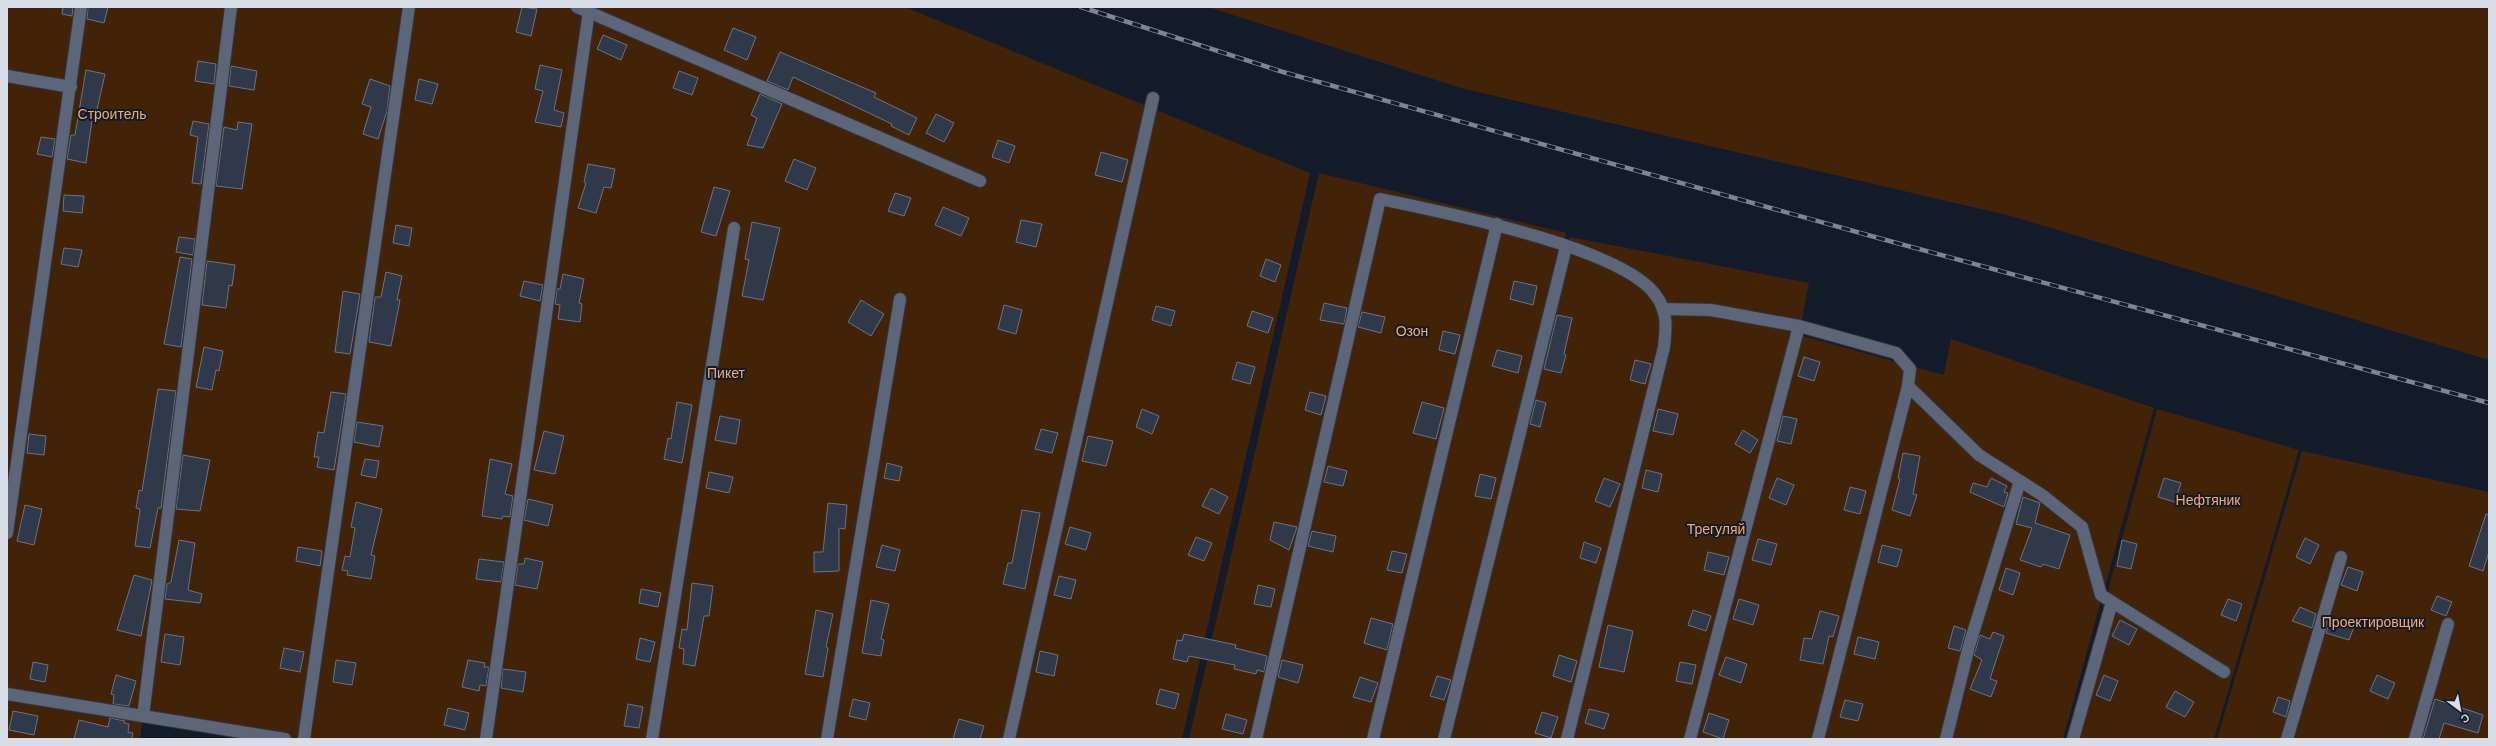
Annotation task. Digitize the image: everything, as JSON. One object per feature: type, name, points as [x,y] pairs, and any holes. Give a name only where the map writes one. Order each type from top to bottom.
[{"type":"street","points":[[7,533],[71,87],[81,7]]},
{"type":"street","points":[[143,716],[231,7]]},
{"type":"street","points":[[304,739],[409,7]]},
{"type":"street","points":[[576,7],[589,11],[980,181]]},
{"type":"street","points":[[486,739],[589,11]]},
{"type":"street","points":[[7,76],[71,87]]},
{"type":"street","points":[[1009,739],[1153,98]]},
{"type":"street","points":[[1256,739],[1380,199],[1497,224],[1623,268],[1645,283],[1657,296],[1664,309],[1667,324],[1664,347],[1567,739]]},
{"type":"street","points":[[1373,739],[1497,224]]},
{"type":"street","points":[[652,739],[734,228]]},
{"type":"street","points":[[1444,739],[1566,247]]},
{"type":"street","points":[[827,739],[900,299]]},
{"type":"street","points":[[1664,309],[1711,310],[1799,326],[1896,353],[1910,369],[1908,386],[1818,739]]},
{"type":"street","points":[[1690,739],[1799,326]]},
{"type":"street","points":[[1908,386],[1979,455],[2042,495],[2082,527],[2101,595],[2224,672]]},
{"type":"street","points":[[1946,739],[1969,646],[2020,481]]},
{"type":"street","points":[[2287,739],[2341,557]]},
{"type":"street","points":[[2073,739],[2112,602]]},
{"type":"street","points":[[2415,739],[2448,624]]},
{"type":"street","points":[[7,694],[285,739]]},
{"type":"green space","name":"Строитель","points":[[7,7],[230,7],[140,739],[7,739]]},
{"type":"green space","name":"Пикет","points":[[232,7],[905,7],[1310,173],[1182,739],[267,739],[141,722]]},
{"type":"green space","points":[[1208,7],[2489,7],[2489,360],[2011,216],[1461,88]]},
{"type":"green space","name":"Озон","points":[[1319,173],[1566,233],[1442,739],[1189,739]]},
{"type":"green space","name":"Трегуляй","points":[[1570,237],[1809,283],[1799,335],[1944,375],[1951,339],[2154,408],[2063,739],[1448,739]]},
{"type":"green space","name":"Нефтяник","points":[[2157,409],[2299,450],[2214,739],[2068,739]]},
{"type":"green space","name":"Проектировщик","points":[[2302,451],[2489,492],[2489,739],[2217,739]]},
{"type":"building","points":[[63,7],[73,7],[72,16],[62,14]]},
{"type":"building","points":[[88,7],[108,7],[104,23],[87,19]]},
{"type":"building","points":[[522,7],[537,9],[531,36],[516,32]]},
{"type":"building","points":[[733,28],[756,37],[747,60],[724,50]]},
{"type":"building","points":[[603,35],[627,45],[621,60],[597,49]]},
{"type":"building","points":[[780,52],[876,93],[874,97],[917,118],[909,135],[891,126],[892,124],[793,77],[788,90],[767,81]]},
{"type":"building","points":[[198,61],[216,64],[214,84],[195,81]]},
{"type":"building","points":[[540,65],[562,70],[554,110],[564,113],[561,127],[535,122],[543,91],[535,89]]},
{"type":"building","points":[[231,66],[257,71],[254,90],[229,86]]},
{"type":"building","points":[[86,70],[105,74],[96,114],[93,113],[86,163],[67,159],[71,135],[75,135]]},
{"type":"building","points":[[679,71],[698,78],[692,95],[673,88]]},
{"type":"building","points":[[370,79],[390,86],[387,111],[378,139],[363,134],[371,107],[362,104]]},
{"type":"building","points":[[419,79],[438,84],[432,104],[415,100]]},
{"type":"building","points":[[760,94],[782,104],[763,148],[747,145],[757,118],[751,115]]},
{"type":"building","points":[[936,114],[954,123],[944,142],[926,133]]},
{"type":"building","points":[[193,121],[209,124],[201,184],[192,183],[198,137],[190,135]]},
{"type":"building","points":[[238,122],[252,124],[242,189],[216,186],[224,127],[237,130]]},
{"type":"building","points":[[41,137],[55,139],[52,157],[37,154]]},
{"type":"building","points":[[998,140],[1015,146],[1009,163],[992,157]]},
{"type":"building","points":[[1101,152],[1128,160],[1122,182],[1095,175]]},
{"type":"building","points":[[794,159],[816,168],[807,190],[785,181]]},
{"type":"building","points":[[588,164],[615,169],[611,188],[604,187],[596,213],[578,208],[586,183],[584,182]]},
{"type":"building","points":[[714,187],[730,191],[716,236],[701,232]]},
{"type":"building","points":[[895,193],[911,198],[904,216],[888,211]]},
{"type":"building","points":[[64,195],[84,196],[82,213],[63,211]]},
{"type":"building","points":[[943,207],[969,218],[961,236],[935,225]]},
{"type":"building","points":[[1021,220],[1042,224],[1036,247],[1016,242]]},
{"type":"building","points":[[752,222],[780,228],[763,300],[742,296],[749,260],[745,259]]},
{"type":"building","points":[[396,225],[412,228],[409,246],[393,243]]},
{"type":"building","points":[[179,237],[195,239],[193,255],[176,252]]},
{"type":"building","points":[[64,248],[82,250],[78,267],[61,264]]},
{"type":"building","points":[[180,257],[192,259],[181,347],[164,344]]},
{"type":"building","points":[[1266,259],[1281,265],[1275,282],[1260,276]]},
{"type":"building","points":[[207,261],[235,265],[232,286],[229,285],[226,308],[202,305]]},
{"type":"building","points":[[386,272],[402,276],[397,300],[400,300],[391,346],[369,342],[375,297],[381,297]]},
{"type":"building","points":[[563,274],[584,279],[579,303],[582,304],[580,322],[558,319],[560,305],[555,304],[557,289],[560,289]]},
{"type":"building","points":[[524,281],[543,285],[540,301],[520,296]]},
{"type":"building","points":[[1514,281],[1537,286],[1533,305],[1510,299]]},
{"type":"building","points":[[343,291],[360,294],[350,354],[335,352]]},
{"type":"building","points":[[861,300],[884,314],[871,336],[848,322]]},
{"type":"building","points":[[1324,303],[1347,308],[1344,324],[1320,320]]},
{"type":"building","points":[[1004,305],[1022,310],[1016,334],[998,329]]},
{"type":"building","points":[[1156,306],[1175,311],[1171,326],[1152,320]]},
{"type":"building","points":[[1252,311],[1273,318],[1268,333],[1247,326]]},
{"type":"building","points":[[1362,312],[1385,317],[1381,333],[1358,327]]},
{"type":"building","points":[[1557,315],[1572,318],[1564,354],[1566,355],[1561,373],[1544,369]]},
{"type":"building","points":[[1443,331],[1460,335],[1455,354],[1439,350]]},
{"type":"building","points":[[204,347],[223,351],[219,371],[216,370],[212,390],[196,387]]},
{"type":"building","points":[[1497,350],[1522,356],[1518,373],[1492,366]]},
{"type":"building","points":[[1804,357],[1820,362],[1814,381],[1798,376]]},
{"type":"building","points":[[1635,360],[1651,364],[1645,384],[1630,380]]},
{"type":"building","points":[[1237,362],[1255,367],[1250,384],[1232,379]]},
{"type":"building","points":[[158,389],[176,391],[161,508],[158,508],[150,548],[135,546],[140,509],[136,508],[139,490],[142,491]]},
{"type":"building","points":[[331,392],[346,394],[334,470],[317,467],[319,457],[314,457],[318,432],[324,433]]},
{"type":"building","points":[[1310,392],[1326,396],[1321,415],[1305,410]]},
{"type":"building","points":[[1536,400],[1546,403],[1540,427],[1530,424]]},
{"type":"building","points":[[677,402],[692,405],[682,463],[664,459],[668,438],[671,439]]},
{"type":"building","points":[[1422,402],[1444,408],[1436,439],[1413,433]]},
{"type":"building","points":[[1142,409],[1159,416],[1152,434],[1136,427]]},
{"type":"building","points":[[1658,409],[1678,414],[1673,435],[1653,431]]},
{"type":"building","points":[[720,416],[740,420],[736,444],[715,440]]},
{"type":"building","points":[[1783,416],[1797,419],[1791,444],[1777,441]]},
{"type":"building","points":[[357,422],[383,426],[379,447],[354,442]]},
{"type":"building","points":[[1041,429],[1058,433],[1052,453],[1035,449]]},
{"type":"building","points":[[1743,430],[1758,440],[1750,453],[1735,444]]},
{"type":"building","points":[[544,431],[564,436],[555,474],[534,470]]},
{"type":"building","points":[[29,434],[46,436],[44,455],[27,453]]},
{"type":"building","points":[[1088,436],[1113,441],[1106,466],[1082,461]]},
{"type":"building","points":[[1903,453],[1920,456],[1913,494],[1917,495],[1910,516],[1892,510],[1900,479],[1898,478]]},
{"type":"building","points":[[183,455],[210,460],[200,511],[176,509]]},
{"type":"building","points":[[365,459],[379,461],[376,478],[361,475]]},
{"type":"building","points":[[490,459],[512,464],[505,494],[513,496],[510,517],[503,516],[502,519],[482,516]]},
{"type":"building","points":[[887,463],[902,467],[899,481],[884,478]]},
{"type":"building","points":[[1328,466],[1347,471],[1343,486],[1324,482]]},
{"type":"building","points":[[1646,470],[1662,474],[1658,492],[1642,488]]},
{"type":"building","points":[[709,472],[733,477],[729,493],[706,488]]},
{"type":"building","points":[[1480,474],[1496,478],[1491,499],[1475,496]]},
{"type":"building","points":[[1604,478],[1620,484],[1610,507],[1595,501]]},
{"type":"building","points":[[1777,478],[1794,485],[1786,505],[1769,498]]},
{"type":"building","points":[[1991,478],[2007,486],[2004,492],[2008,493],[2004,507],[1970,492],[1973,483],[1987,487]]},
{"type":"building","points":[[2164,478],[2181,483],[2175,502],[2158,497]]},
{"type":"building","points":[[1850,487],[1866,491],[1860,514],[1844,510]]},
{"type":"building","points":[[1211,488],[1228,497],[1219,514],[1202,506]]},
{"type":"building","points":[[2023,497],[2040,503],[2035,523],[2070,535],[2059,569],[2043,564],[2041,567],[2020,560],[2032,528],[2016,524]]},
{"type":"building","points":[[528,499],[553,505],[548,526],[524,520]]},
{"type":"building","points":[[356,502],[382,509],[371,555],[375,556],[371,579],[347,575],[348,571],[342,570],[345,556],[350,557],[355,528],[351,527]]},
{"type":"building","points":[[828,503],[847,505],[845,529],[839,528],[839,571],[814,572],[814,552],[823,552]]},
{"type":"building","points":[[25,505],[42,509],[34,545],[17,541]]},
{"type":"building","points":[[1022,510],[1040,513],[1025,589],[1003,584],[1008,563],[1012,563]]},
{"type":"building","points":[[2486,514],[2489,515],[2489,552],[2483,571],[2469,566]]},
{"type":"building","points":[[1274,522],[1297,527],[1289,550],[1270,540]]},
{"type":"building","points":[[1070,527],[1091,533],[1086,550],[1065,544]]},
{"type":"building","points":[[1312,531],[1336,536],[1333,552],[1308,546]]},
{"type":"building","points":[[1196,537],[1212,543],[1204,561],[1188,555]]},
{"type":"building","points":[[2305,538],[2319,545],[2310,564],[2296,557]]},
{"type":"building","points":[[1758,539],[1777,544],[1771,565],[1752,560]]},
{"type":"building","points":[[179,540],[195,543],[188,590],[202,594],[200,603],[165,599],[167,584],[171,582]]},
{"type":"building","points":[[2122,540],[2137,544],[2131,569],[2117,566]]},
{"type":"building","points":[[1584,542],[1601,548],[1596,563],[1580,558]]},
{"type":"building","points":[[882,545],[900,550],[895,571],[876,567]]},
{"type":"building","points":[[1882,545],[1902,550],[1897,567],[1878,562]]},
{"type":"building","points":[[298,547],[322,551],[320,566],[296,561]]},
{"type":"building","points":[[1392,551],[1407,554],[1402,573],[1387,570]]},
{"type":"building","points":[[1708,552],[1729,557],[1724,575],[1704,570]]},
{"type":"building","points":[[525,558],[543,562],[537,589],[515,585],[518,564],[524,564]]},
{"type":"building","points":[[479,559],[504,562],[501,582],[476,579]]},
{"type":"building","points":[[2348,567],[2363,572],[2357,591],[2341,585]]},
{"type":"building","points":[[2006,568],[2020,573],[2013,595],[1999,590]]},
{"type":"building","points":[[134,575],[152,580],[141,636],[117,630]]},
{"type":"building","points":[[1059,576],[1076,580],[1071,599],[1054,595]]},
{"type":"building","points":[[692,583],[713,586],[709,616],[704,616],[695,666],[683,664],[684,649],[679,648],[682,629],[687,630]]},
{"type":"building","points":[[1258,585],[1275,589],[1271,607],[1254,604]]},
{"type":"building","points":[[641,589],[661,593],[658,607],[639,603]]},
{"type":"building","points":[[2437,596],[2452,602],[2446,616],[2431,610]]},
{"type":"building","points":[[1739,599],[1759,605],[1753,625],[1733,619]]},
{"type":"building","points":[[2228,599],[2242,604],[2236,621],[2221,615]]},
{"type":"building","points":[[871,600],[889,604],[881,639],[884,640],[881,656],[862,653]]},
{"type":"building","points":[[2300,607],[2316,614],[2312,628],[2292,621]]},
{"type":"building","points":[[816,610],[833,614],[826,647],[828,648],[823,677],[805,674]]},
{"type":"building","points":[[1693,610],[1711,616],[1706,631],[1688,625]]},
{"type":"building","points":[[1820,611],[1839,616],[1833,637],[1829,636],[1823,664],[1800,660],[1804,638],[1812,639]]},
{"type":"building","points":[[1371,618],[1393,624],[1387,650],[1364,643]]},
{"type":"building","points":[[2120,620],[2137,629],[2129,645],[2112,636]]},
{"type":"building","points":[[2333,620],[2354,627],[2349,640],[2326,633],[2330,621],[2333,622]]},
{"type":"building","points":[[1608,625],[1633,631],[1624,672],[1599,667]]},
{"type":"building","points":[[1954,626],[1966,630],[1960,651],[1948,648]]},
{"type":"building","points":[[1993,632],[2004,636],[1990,679],[1997,681],[1991,697],[1970,689],[1982,660],[1974,655],[1980,635],[1990,639]]},
{"type":"building","points":[[165,634],[184,637],[180,665],[161,662]]},
{"type":"building","points":[[1184,634],[1236,645],[1235,648],[1267,656],[1264,672],[1257,670],[1256,674],[1234,669],[1235,665],[1189,656],[1187,662],[1173,659],[1177,640],[1182,641]]},
{"type":"building","points":[[1858,637],[1879,642],[1875,659],[1854,654]]},
{"type":"building","points":[[640,638],[655,642],[650,662],[636,659]]},
{"type":"building","points":[[284,648],[304,652],[300,672],[280,668]]},
{"type":"building","points":[[1040,651],[1058,655],[1054,676],[1036,672]]},
{"type":"building","points":[[1559,655],[1577,661],[1571,682],[1553,676]]},
{"type":"building","points":[[1726,657],[1747,664],[1741,683],[1719,675]]},
{"type":"building","points":[[336,660],[356,663],[352,685],[333,682]]},
{"type":"building","points":[[468,660],[485,663],[484,667],[489,667],[486,686],[480,685],[479,691],[462,687]]},
{"type":"building","points":[[1282,660],[1303,665],[1298,683],[1278,677]]},
{"type":"building","points":[[33,662],[48,665],[45,682],[30,679]]},
{"type":"building","points":[[1680,662],[1696,665],[1692,684],[1676,681]]},
{"type":"building","points":[[503,669],[526,672],[523,692],[501,688]]},
{"type":"building","points":[[116,675],[136,681],[129,706],[113,704],[114,695],[111,694]]},
{"type":"building","points":[[2104,675],[2118,681],[2110,701],[2096,695]]},
{"type":"building","points":[[2377,675],[2395,683],[2388,699],[2370,691]]},
{"type":"building","points":[[1437,676],[1451,680],[1444,700],[1430,696]]},
{"type":"building","points":[[1360,677],[1378,683],[1371,702],[1353,697]]},
{"type":"building","points":[[1160,689],[1179,694],[1175,709],[1156,704]]},
{"type":"building","points":[[2175,691],[2194,702],[2185,717],[2166,707]]},
{"type":"building","points":[[2278,697],[2290,701],[2286,717],[2273,712]]},
{"type":"building","points":[[853,699],[870,703],[866,720],[849,716]]},
{"type":"building","points":[[2435,699],[2483,715],[2478,733],[2444,723],[2439,739],[2423,739]]},
{"type":"building","points":[[1845,700],[1863,704],[1858,721],[1840,717]]},
{"type":"building","points":[[628,704],[643,707],[639,728],[624,726]]},
{"type":"building","points":[[448,708],[469,713],[465,730],[444,725]]},
{"type":"building","points":[[1589,709],[1609,714],[1604,729],[1585,723]]},
{"type":"building","points":[[13,711],[38,716],[34,735],[9,730]]},
{"type":"building","points":[[1542,712],[1558,717],[1551,738],[1535,733]]},
{"type":"building","points":[[1709,713],[1729,720],[1723,739],[1703,732]]},
{"type":"building","points":[[1226,714],[1247,720],[1243,734],[1222,729]]},
{"type":"building","points":[[110,718],[125,721],[124,723],[129,724],[128,732],[133,733],[132,739],[74,739],[79,720],[108,727]]},
{"type":"building","points":[[959,719],[984,726],[980,739],[953,739]]},
{"type":"railway","points":[[1081,7],[1283,72],[1882,239],[2489,403]]}]
